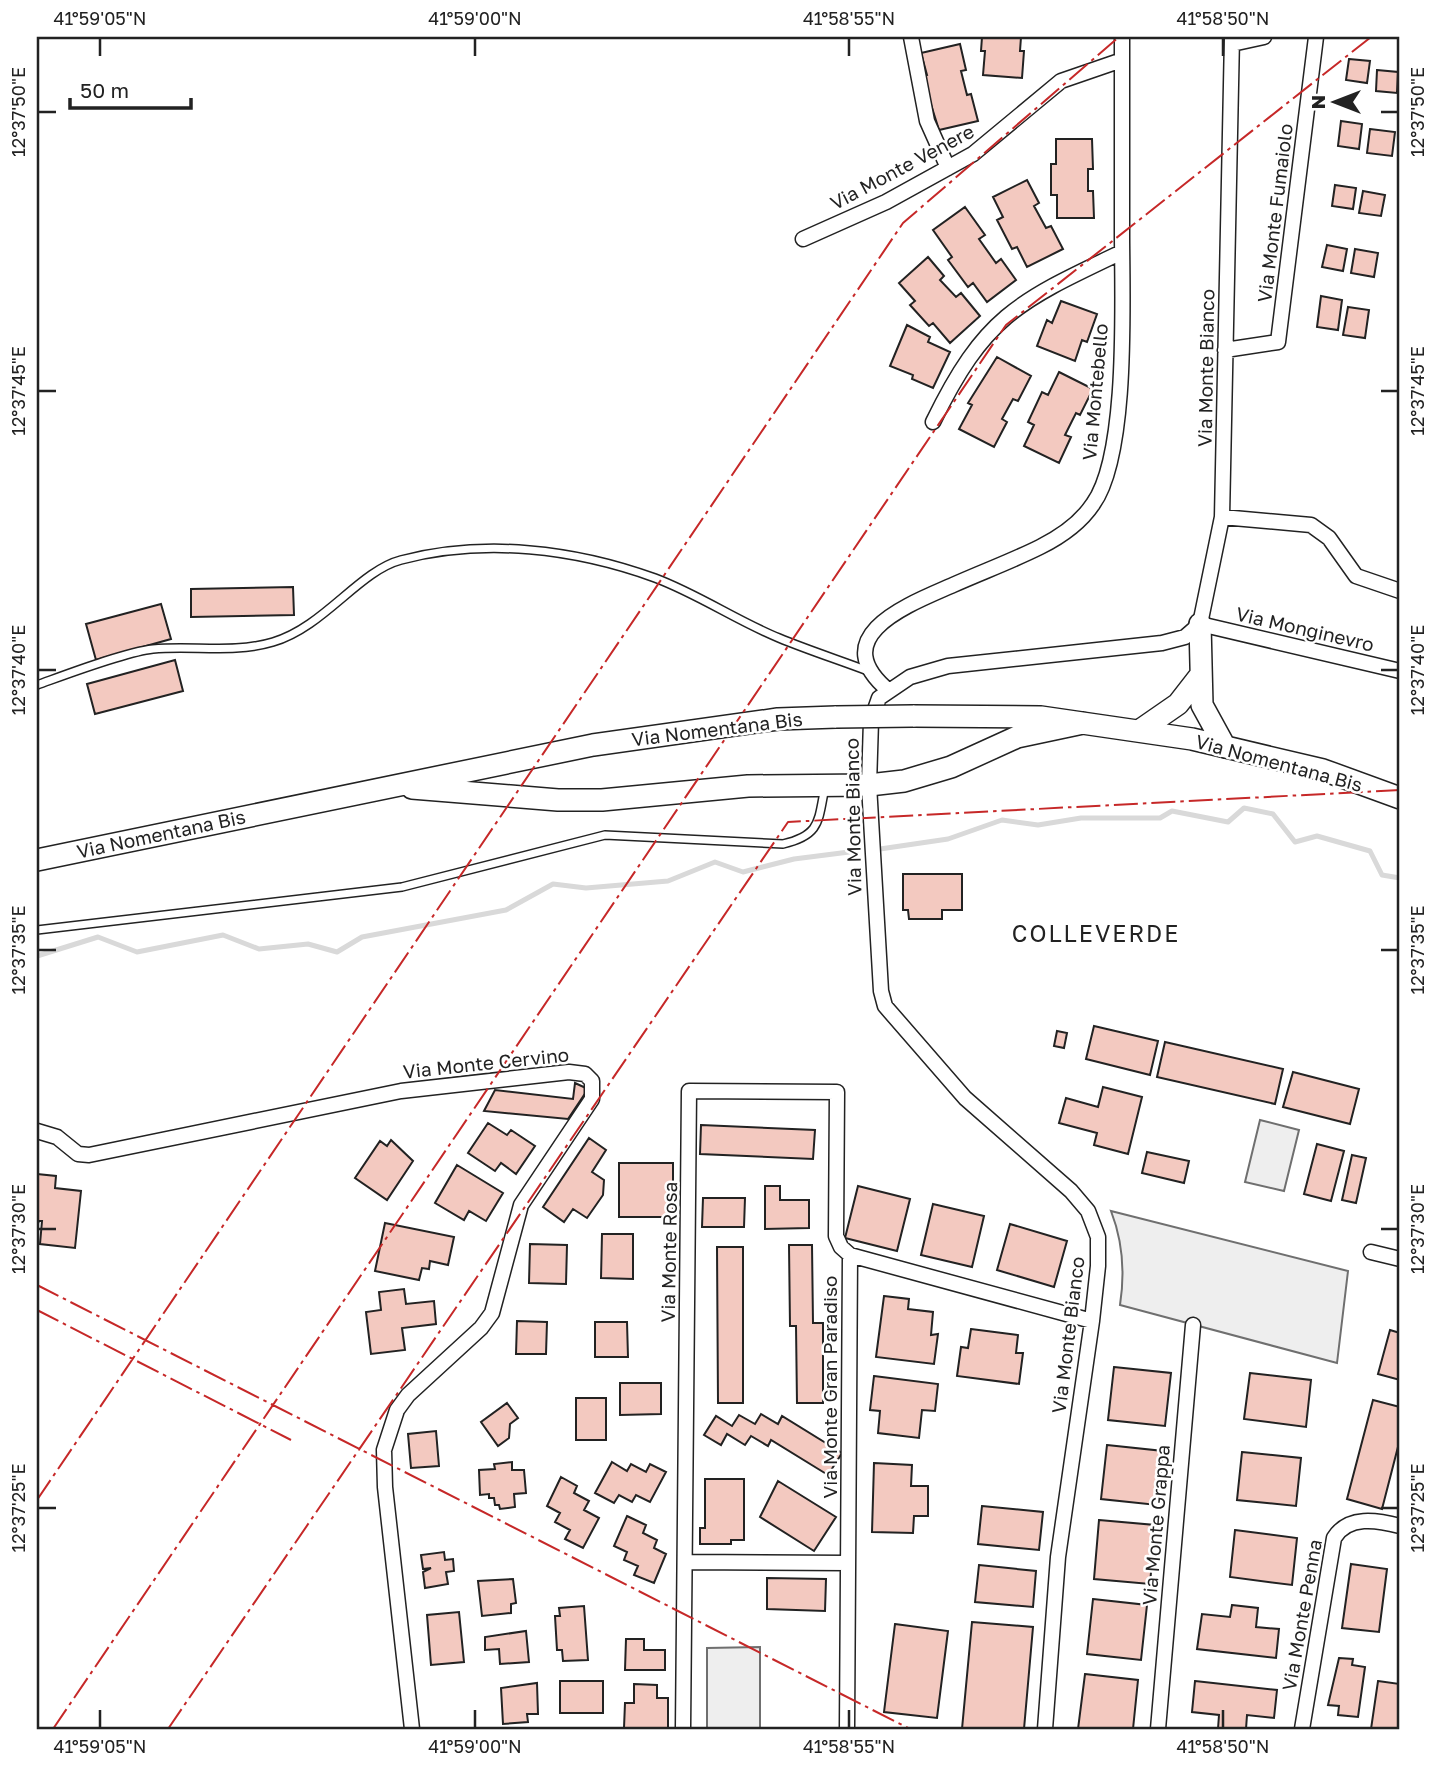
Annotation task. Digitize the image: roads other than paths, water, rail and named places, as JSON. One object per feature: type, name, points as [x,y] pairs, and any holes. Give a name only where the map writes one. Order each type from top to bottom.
[{"type":"main road","points":[[1200,624],[1199,677],[1204,711],[1225,747]]},
{"type":"main road","points":[[1139,731],[1178,704],[1199,677]]},
{"type":"main road","name":"Via Nomentana Bis","points":[[37,860],[593,745],[778,719],[1041,717],[1225,747],[1323,771],[1400,798]]},
{"type":"main road","points":[[386,786],[558,800],[601,800],[748,786],[869,785],[916,778],[951,767],[1017,737],[1083,723]]},
{"type":"street","points":[[911,37],[927,121],[948,168]]},
{"type":"street","name":"Via Montebello","points":[[868,671],[866,657],[870,638],[889,615],[1042,546],[1075,523],[1096,500],[1107,471],[1116,423],[1122,335],[1122,37]]},
{"type":"street","points":[[1232,40],[1264,37]]},
{"type":"street","name":"Via Monte Fumaiolo","points":[[1226,350],[1278,342],[1316,37]]},
{"type":"street","name":"Via Monte Bianco","points":[[1045,1729],[1058,1557],[1091,1321],[1098,1237],[1088,1211],[1071,1191],[965,1098],[885,1006],[880,991],[876,928],[869,785],[871,721],[879,698],[910,677],[935,669],[1162,643],[1185,636],[1200,624],[1222,517],[1232,40]]},
{"type":"street","name":"Via Monte Venere","points":[[803,239],[886,202],[948,168],[987,144],[1061,81],[1122,60]]},
{"type":"street","points":[[933,422],[969,355],[1008,314],[1041,291],[1122,252]]},
{"type":"street","points":[[1222,517],[1311,525],[1329,538],[1356,576],[1400,592]]},
{"type":"street","name":"Via Monginevro","points":[[1200,624],[1400,671]]},
{"type":"street","points":[[868,671],[889,691]]},
{"type":"street","name":"Via Monte Cervino","points":[[37,1131],[57,1137],[78,1154],[89,1154],[401,1091],[569,1072],[585,1074],[592,1081],[592,1099],[521,1205],[492,1313],[481,1328],[408,1395],[388,1428],[384,1450],[385,1487],[412,1729]]},
{"type":"street","name":"Via Monte Rosa","points":[[683,1729],[690,1091],[837,1092],[836,1236],[841,1247],[850,1255]]},
{"type":"street","points":[[1371,1252],[1400,1259]]},
{"type":"street","name":"Via Monte Gran Paradiso","points":[[847,1729],[850,1255],[1091,1321]]},
{"type":"street","name":"Via Monte Grappa","points":[[1158,1729],[1193,1325]]},
{"type":"street","name":"Via Monte Penna","points":[[1302,1729],[1334,1538],[1344,1526],[1357,1522],[1400,1526]]},
{"type":"street","points":[[685,1562],[848,1563]]},
{"type":"lane","points":[[37,685],[152,649],[218,651],[270,643],[318,620],[384,567],[400,560],[450,551],[515,548],[574,554],[657,579],[778,638],[868,671]]},
{"type":"lane","points":[[37,930],[402,887],[604,835],[783,844],[805,839],[817,823],[825,786]]},
{"type":"waterway","points":[[880,849],[948,839],[1002,820],[1038,825],[1081,818],[1160,818],[1172,811],[1228,822],[1244,808],[1273,814],[1295,842],[1317,836],[1370,851],[1382,875],[1400,878]]},
{"type":"waterway","points":[[37,956],[98,937],[137,952],[223,935],[259,949],[308,944],[337,952],[362,937],[506,910],[553,884],[586,888],[668,881],[715,862],[743,872],[794,859],[857,851]]},
{"type":"district","name":"COLLEVERDE","points":[[1096,934]]}]
